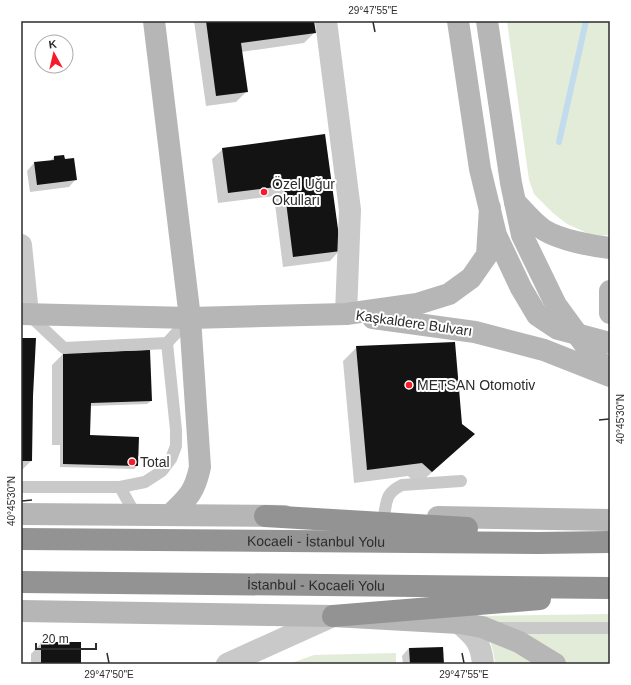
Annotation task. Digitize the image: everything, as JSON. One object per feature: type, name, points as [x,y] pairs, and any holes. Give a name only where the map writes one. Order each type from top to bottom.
[{"type":"highway","points":[[265,516],[610,537]]},
{"type":"highway","name":"Kocaeli - İstanbul Yolu","points":[[21,539],[530,543],[610,542]]},
{"type":"highway","name":"İstanbul - Kocaeli Yolu","points":[[21,582],[610,588]]},
{"type":"highway","points":[[333,616],[610,594]]},
{"type":"main road","points":[[154,21],[190,318],[200,467],[197,482],[188,498],[171,514]]},
{"type":"main road","name":"Kaşkaldere Bulvarı","points":[[458,21],[480,169],[496,235],[521,288],[537,315],[558,329],[610,343]]},
{"type":"main road","points":[[487,21],[511,183],[522,234],[556,305],[588,349],[610,373]]},
{"type":"main road","points":[[515,202],[532,221],[546,231],[570,240],[610,248]]},
{"type":"main road","name":"Kaşkaldere Bulvarı","points":[[346,314],[417,304],[449,294],[471,278],[487,255],[490,208]]},
{"type":"main road","points":[[610,291],[610,312]]},
{"type":"main road","points":[[24,314],[190,318],[346,314]]},
{"type":"main road","name":"Kaşkaldere Bulvarı","points":[[346,314],[476,332],[544,350],[610,376]]},
{"type":"main road","points":[[21,514],[384,516],[610,520]]},
{"type":"main road","points":[[21,612],[333,616],[459,623],[482,628],[519,642],[555,664]]},
{"type":"street","points":[[326,21],[350,210],[346,314]]},
{"type":"street","points":[[21,245],[24,314]]},
{"type":"street","points":[[227,664],[333,616]]},
{"type":"street","points":[[459,623],[479,644],[483,664]]},
{"type":"lane","points":[[24,314],[64,348],[167,343],[190,318]]},
{"type":"lane","points":[[21,487],[120,487],[145,482],[162,471],[171,459],[176,446],[176,430],[167,343]]},
{"type":"lane","points":[[384,516],[387,496],[393,490],[402,485],[461,481]]},
{"type":"lane","points":[[120,487],[135,514]]},
{"type":"lane","points":[[482,628],[610,628]]},
{"type":"green space","points":[[507,21],[610,21],[610,235],[594,236],[567,224],[553,213],[534,194],[529,180]]},
{"type":"green space","points":[[610,614],[610,664],[495,664],[491,643],[472,616]]},
{"type":"green space","points":[[396,653],[396,664],[289,664],[314,655]]},
{"type":"building","points":[[206,21],[314,21],[316,33],[241,43],[248,92],[216,96]]},
{"type":"building","name":"Özel Uğur Okulları","points":[[325,134],[341,251],[293,257],[284,186],[228,193],[222,148]]},
{"type":"building","points":[[64,155],[65,159],[74,158],[77,180],[37,185],[34,162],[54,160],[54,156]]},
{"type":"building","points":[[21,338],[36,338],[32,461],[21,461]]},
{"type":"building","name":"METSAN Otomotiv","points":[[455,342],[462,424],[475,434],[432,472],[422,463],[367,470],[356,346]]},
{"type":"building","points":[[150,350],[152,401],[91,403],[90,435],[139,437],[138,466],[63,464],[63,353]]},
{"type":"building","points":[[41,642],[81,642],[81,664],[41,664]]},
{"type":"building","points":[[443,647],[444,664],[410,664],[409,648]]},
{"type":"waterway","points":[[559,142],[586,21]]},
{"type":"place","name":"Özel Uğur Okulları","points":[[264,192]]},
{"type":"place","name":"METSAN Otomotiv","points":[[409,385]]},
{"type":"place","name":"Total","points":[[132,462]]}]
